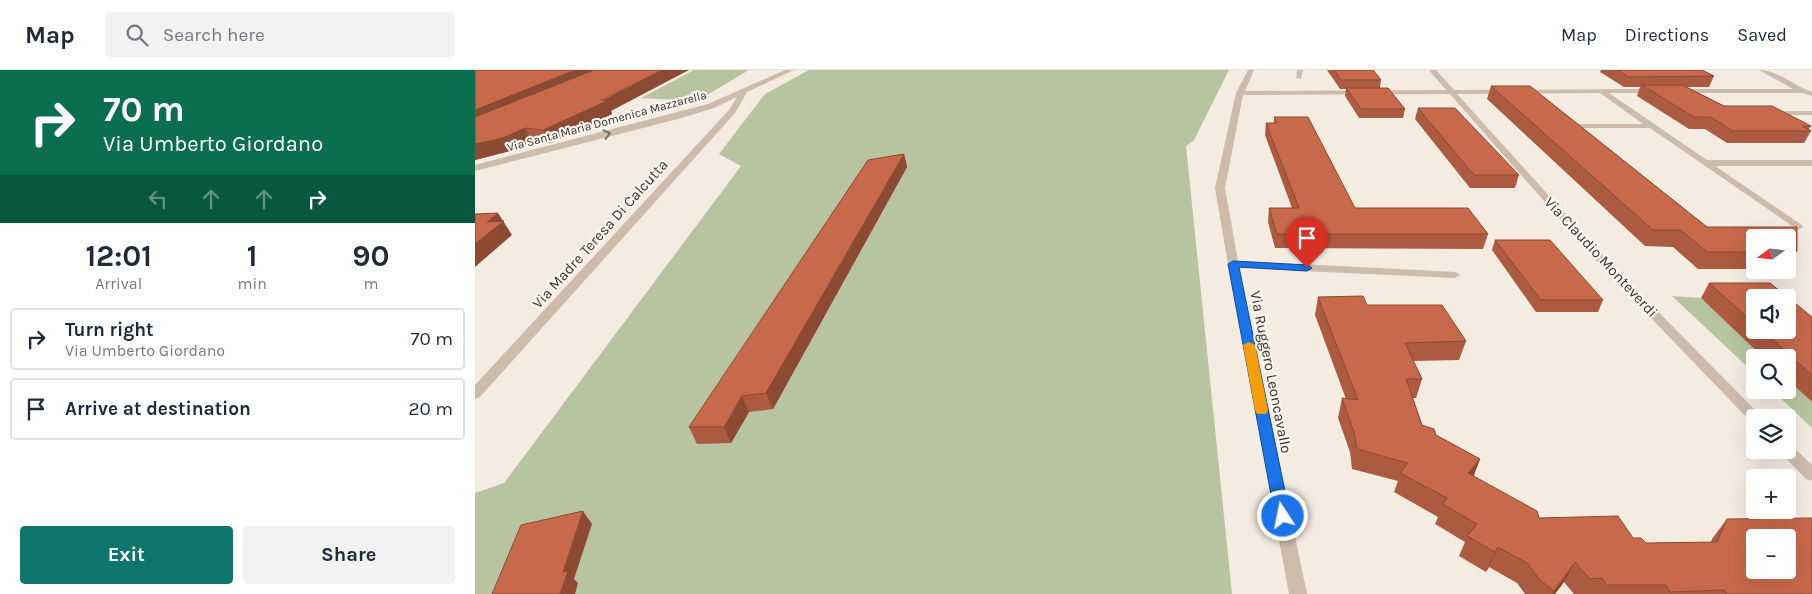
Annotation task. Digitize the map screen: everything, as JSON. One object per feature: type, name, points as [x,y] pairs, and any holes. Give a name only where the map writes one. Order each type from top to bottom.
[{"type":"street","name":"Via Santa Maria Domenica Mazzarella","points":[[475,168],[711,106],[791,70]]},
{"type":"street","name":"Via Ruggero Leoncavallo","points":[[1251,70],[1241,94],[1220,188],[1233,264],[1298,594]]},
{"type":"street","points":[[1299,78],[1300,70]]},
{"type":"street","name":"Via Claudio Monteverdi","points":[[1432,70],[1604,263],[1747,409]]},
{"type":"street","points":[[1762,70],[1802,91],[1812,94]]},
{"type":"street","points":[[1709,83],[1725,91]]},
{"type":"street","points":[[1601,91],[1798,227],[1778,227]]},
{"type":"street","points":[[1678,91],[1694,100]]},
{"type":"street","points":[[1241,94],[1802,91]]},
{"type":"street","name":"Via Madre Teresa Di Calcutta","points":[[475,394],[732,111],[744,92]]},
{"type":"street","points":[[1765,113],[1812,113]]},
{"type":"street","points":[[1591,139],[1575,126],[1652,126]]},
{"type":"street","points":[[1705,163],[1812,163]]},
{"type":"street","points":[[1233,264],[1455,275]]},
{"type":"street","points":[[1796,459],[1812,475]]},
{"type":"green space","points":[[694,70],[749,70],[697,101],[641,98]]},
{"type":"green space","points":[[809,70],[1229,70],[1194,140],[1186,146],[1232,594],[475,594],[475,493],[504,483],[741,166],[719,154],[765,94]]},
{"type":"green space","points":[[1672,296],[1701,298],[1755,349],[1746,349],[1746,366]]},
{"type":"green space","points":[[1796,387],[1812,402],[1812,428],[1796,413],[1796,409],[1792,409],[1781,399],[1796,399]]},
{"type":"building","points":[[475,70],[575,70],[475,110]]},
{"type":"building","points":[[594,70],[662,70],[601,100],[607,101],[543,130],[525,128],[503,138],[475,144],[475,117]]},
{"type":"building","points":[[1334,70],[1373,70],[1381,80],[1341,80]]},
{"type":"building","points":[[1618,70],[1702,70],[1714,76],[1628,77]]},
{"type":"building","points":[[1642,85],[1682,85],[1724,106],[1772,106],[1811,126],[1802,126],[1811,131],[1733,131],[1711,117],[1694,117]]},
{"type":"building","points":[[1491,86],[1530,86],[1707,227],[1797,227],[1797,251],[1796,229],[1746,229],[1746,252],[1707,252],[1681,230],[1653,230]]},
{"type":"building","points":[[1346,88],[1388,88],[1405,109],[1361,109]]},
{"type":"building","points":[[1418,108],[1455,108],[1519,175],[1474,175]]},
{"type":"building","points":[[1274,117],[1308,117],[1355,208],[1468,208],[1488,234],[1277,234],[1269,208],[1299,208],[1266,123],[1277,123]]},
{"type":"building","points":[[904,154],[766,393],[742,396],[724,427],[689,427],[868,160]]},
{"type":"building","points":[[498,213],[487,222],[504,221],[475,244],[475,214]]},
{"type":"building","points":[[1495,240],[1550,240],[1603,300],[1541,300]]},
{"type":"building","points":[[1709,283],[1770,283],[1777,289],[1746,289],[1746,316]]},
{"type":"building","points":[[1363,296],[1367,305],[1442,305],[1466,341],[1405,343],[1422,379],[1406,379],[1422,425],[1434,429],[1436,435],[1480,459],[1468,473],[1537,511],[1539,518],[1618,516],[1633,538],[1641,538],[1646,543],[1717,542],[1727,519],[1812,518],[1812,594],[1727,594],[1724,590],[1670,592],[1666,585],[1607,585],[1602,578],[1590,579],[1575,562],[1554,591],[1540,580],[1527,563],[1498,547],[1495,552],[1467,536],[1477,524],[1443,504],[1447,498],[1400,473],[1408,463],[1357,449],[1354,432],[1342,398],[1358,400],[1318,297]]},
{"type":"building","points":[[1796,304],[1812,317],[1812,375],[1796,361],[1796,349],[1783,349],[1772,339],[1796,339]]},
{"type":"building","points":[[583,511],[563,572],[568,571],[560,594],[492,594],[521,525]]},
{"type":"slow traffic","points":[[1249,345],[1262,410]]},
{"type":"route","points":[[1283,516],[1233,264],[1307,268]]}]
